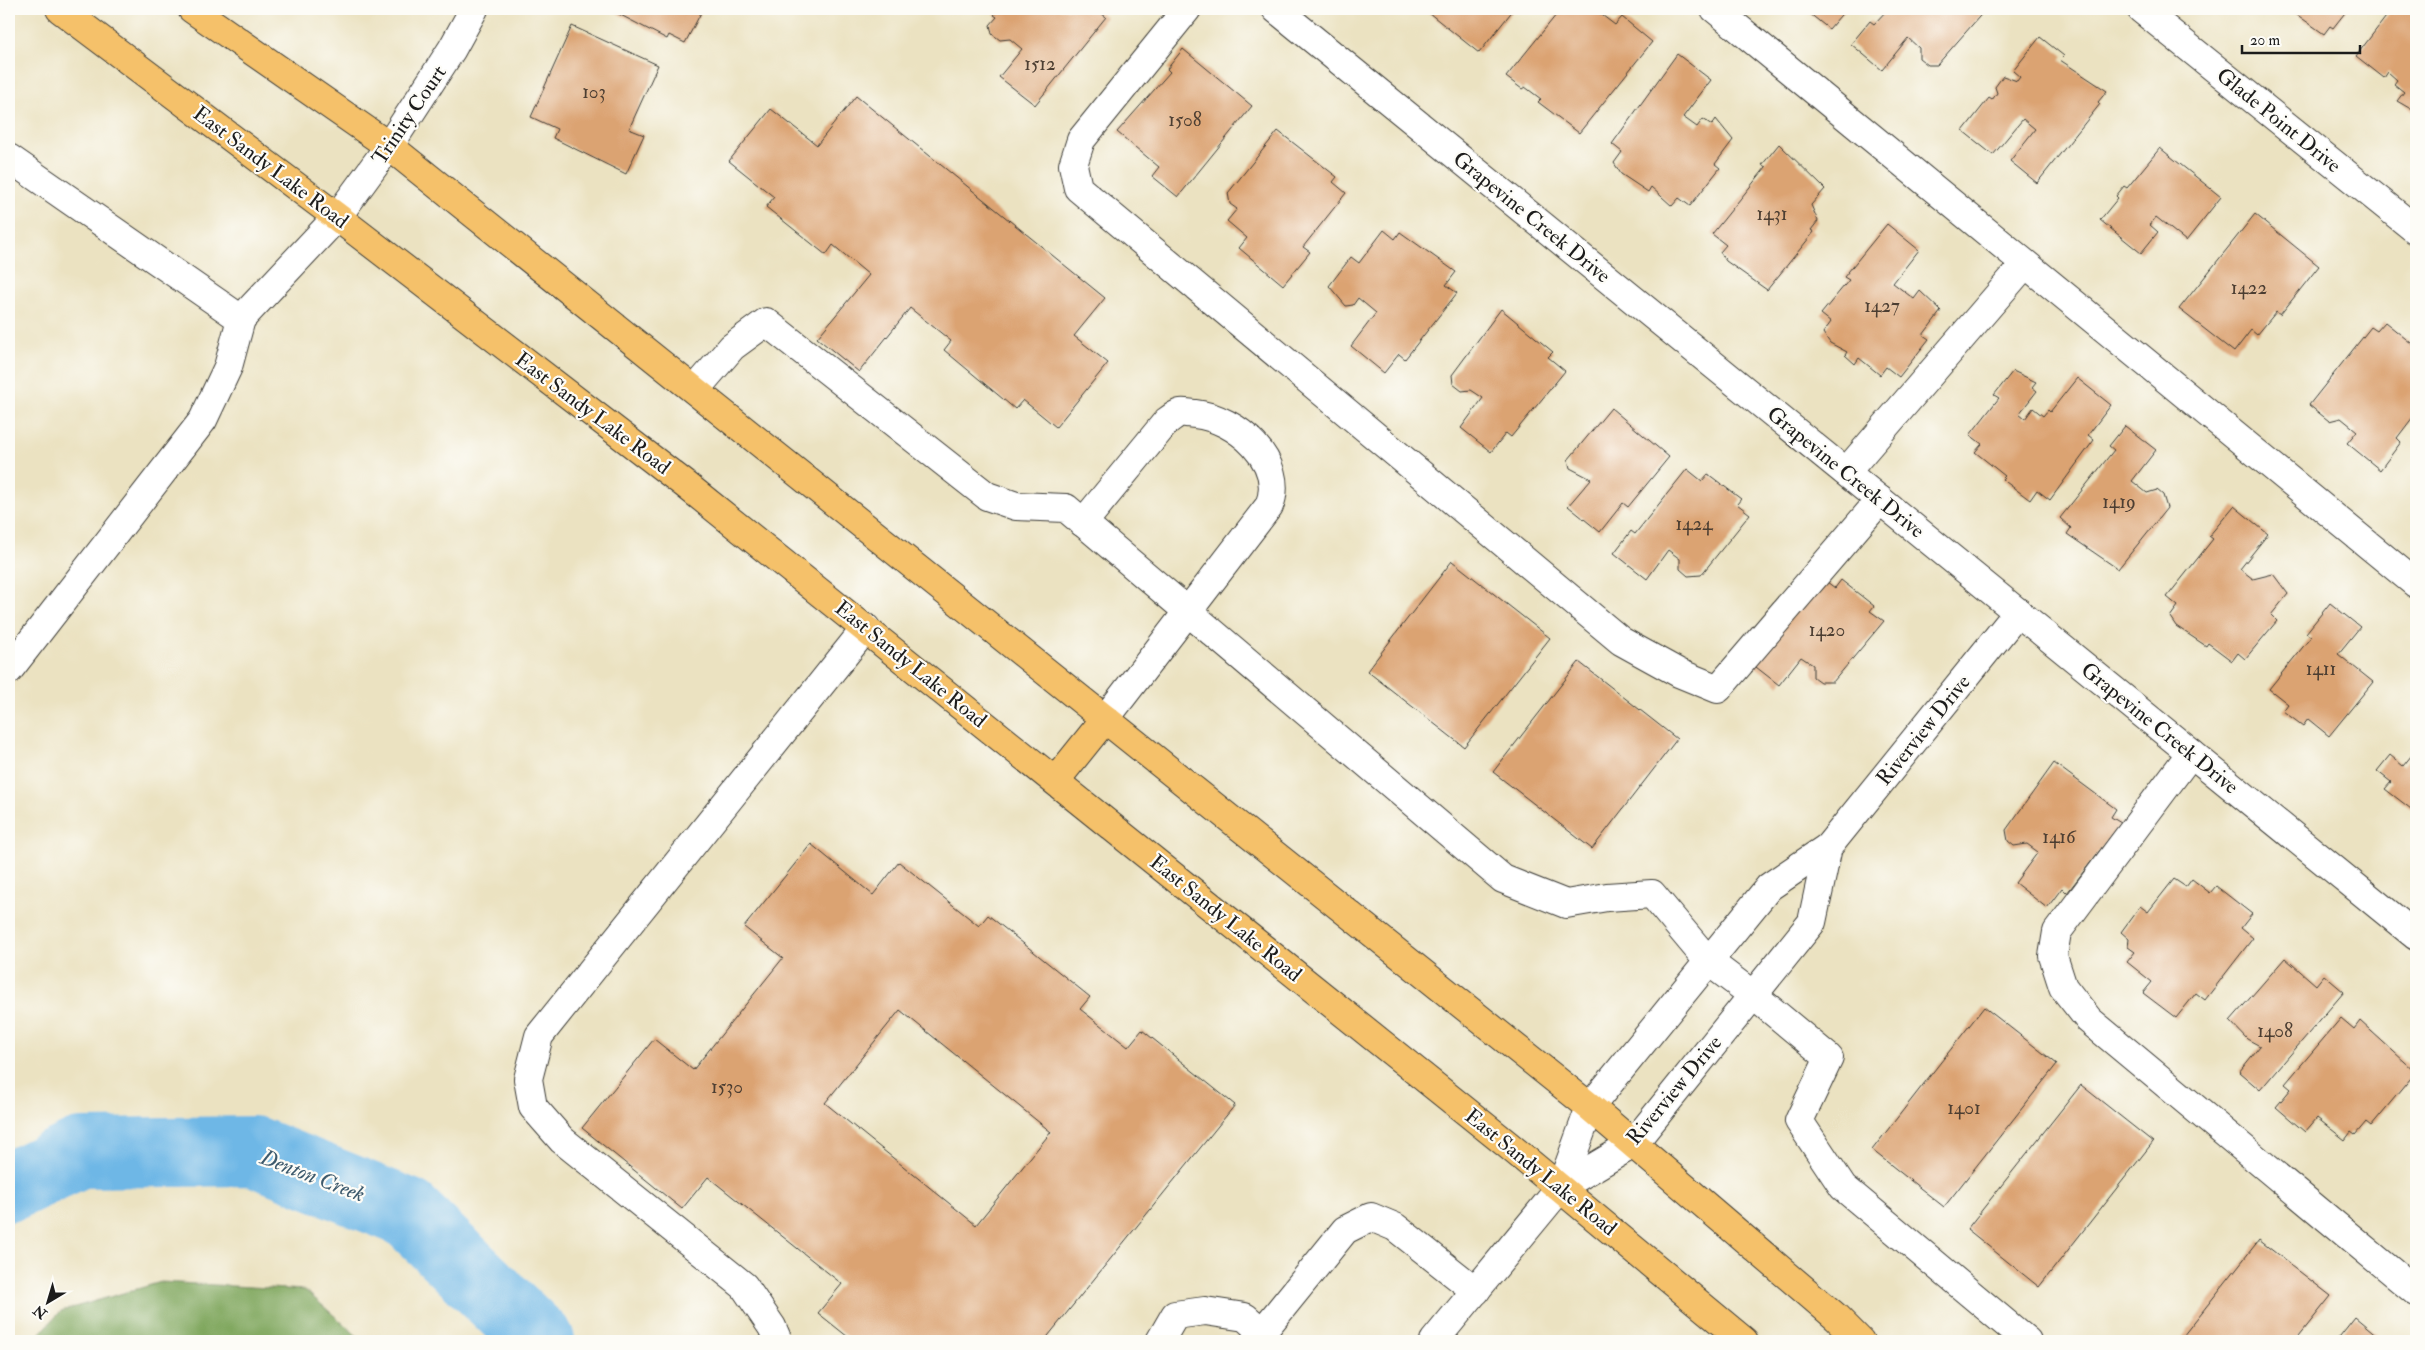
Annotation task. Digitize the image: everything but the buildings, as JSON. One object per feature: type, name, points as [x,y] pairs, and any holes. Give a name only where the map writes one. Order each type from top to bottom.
[{"type":"main road","name":"East Sandy Lake Road","points":[[60,9],[337,216],[686,484],[1561,1188],[1744,1341]]},
{"type":"main road","points":[[192,9],[389,146],[695,390],[1590,1107],[1836,1317],[1860,1341]]},
{"type":"main road","points":[[1056,780],[1105,719]]},
{"type":"street","name":"Trinity Court","points":[[240,320],[337,216],[389,146],[452,49],[474,9]]},
{"type":"street","points":[[1188,9],[1081,140],[1073,165],[1078,188],[1620,641],[1679,673],[1718,689],[1880,500]]},
{"type":"street","name":"Grapevine Creek Drive","points":[[1276,9],[2416,936]]},
{"type":"street","points":[[1715,9],[2416,584]]},
{"type":"street","name":"Glade Point Drive","points":[[2141,9],[2416,230]]},
{"type":"street","points":[[9,158],[240,320],[228,367],[203,420],[9,670]]},
{"type":"street","points":[[1846,472],[2025,264]]},
{"type":"street","points":[[695,390],[732,347],[766,322],[987,496],[1016,506],[1066,508],[1503,879],[1566,904],[1606,897],[1652,894],[1708,961],[1753,995],[1829,1058],[1800,1121],[1843,1187],[2027,1341]]},
{"type":"street","points":[[1083,523],[1167,421],[1180,412],[1206,415],[1227,424],[1252,442],[1269,466],[1274,494],[1269,506],[1105,719]]},
{"type":"street","name":"Riverview Drive","points":[[1561,1188],[1590,1107],[1768,887],[1828,847],[2018,612]]},
{"type":"street","points":[[778,1341],[772,1327],[744,1286],[562,1140],[533,1107],[528,1079],[540,1036],[866,628]]},
{"type":"street","points":[[2191,753],[2057,932],[2053,956],[2063,987],[2089,1020],[2416,1292]]},
{"type":"street","name":"Riverview Drive","points":[[1561,1188],[1633,1144],[1812,922],[1828,847]]},
{"type":"street","points":[[1434,1341],[1561,1188]]},
{"type":"street","points":[[1160,1341],[1175,1315],[1205,1311],[1245,1317],[1258,1336],[1345,1230],[1371,1217],[1395,1227],[1476,1291]]},
{"type":"green space","points":[[161,1282],[305,1290],[363,1341],[33,1341],[61,1311]]},
{"type":"waterway","name":"Denton Creek","points":[[9,1187],[80,1153],[254,1151],[408,1213],[540,1341]]}]
